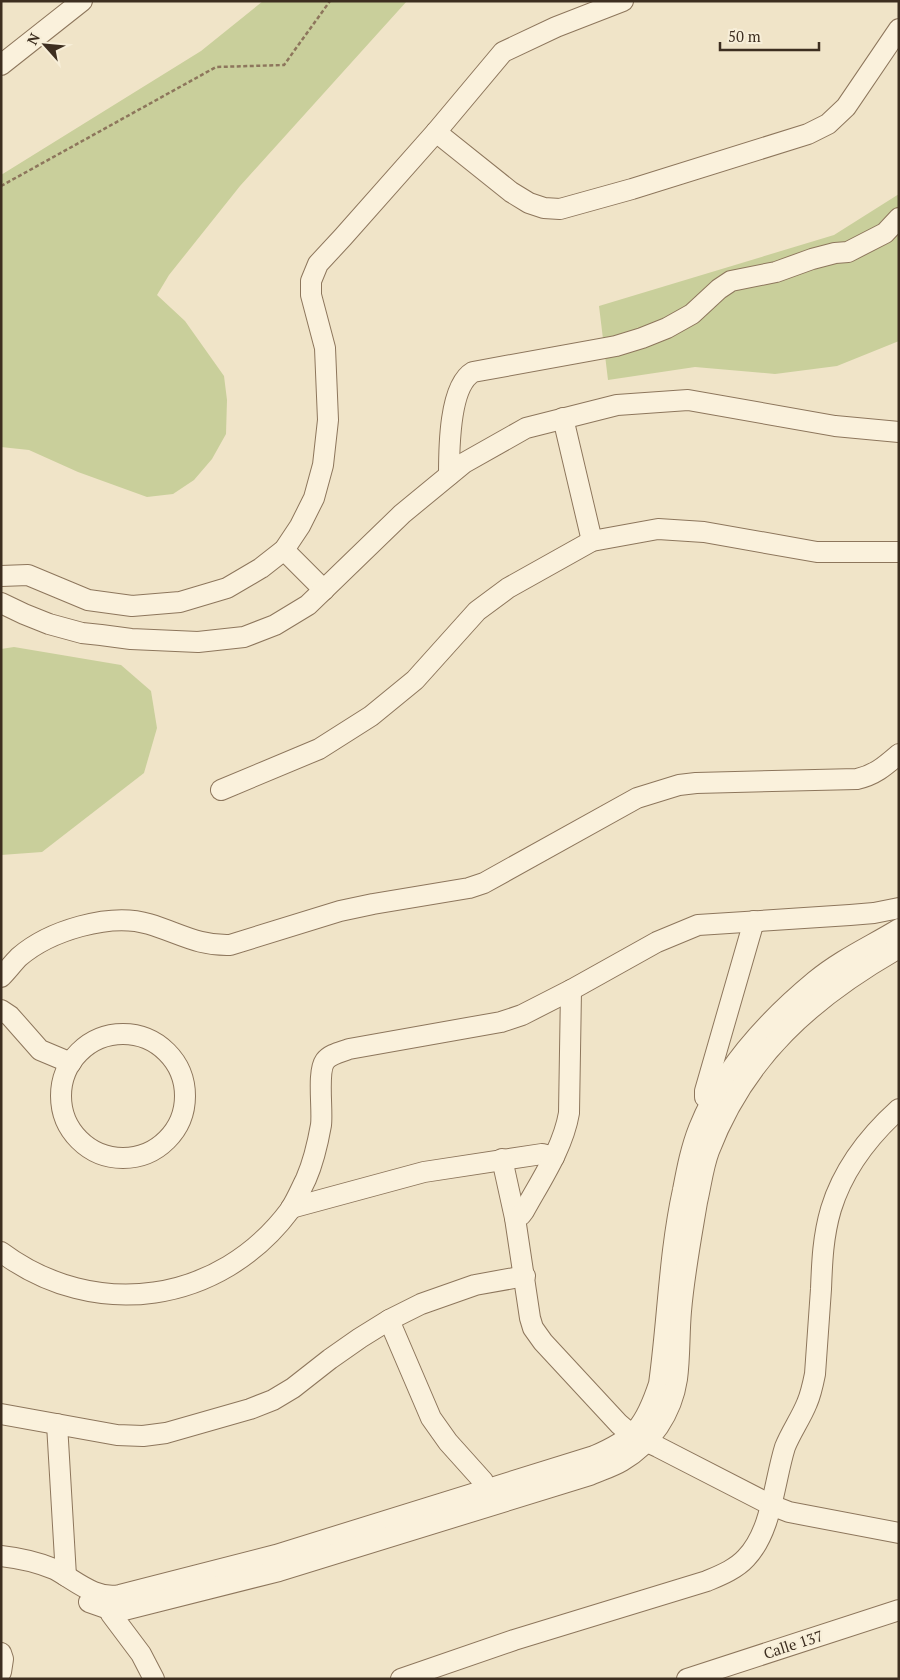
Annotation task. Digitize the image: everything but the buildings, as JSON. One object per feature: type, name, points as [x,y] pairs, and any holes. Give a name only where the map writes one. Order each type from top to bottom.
[{"type":"street","points":[[1,65],[82,1]]},
{"type":"street","points":[[1,576],[28,575],[88,600],[132,606],[180,602],[227,588],[261,568],[284,550],[300,526],[314,498],[323,465],[327,429],[325,348],[311,295],[311,281],[318,264],[436,132],[503,52],[556,27],[623,1]]},
{"type":"street","points":[[436,132],[511,192],[529,203],[544,208],[560,209],[808,134],[828,124],[846,107],[899,29]]},
{"type":"street","points":[[449,475],[449,447],[456,402],[467,376],[473,372],[616,346],[642,338],[667,328],[692,314],[731,280],[776,272],[812,259],[848,252],[885,233],[899,218]]},
{"type":"street","points":[[1,602],[41,621],[82,633],[131,639],[198,642],[244,637],[275,625],[308,605],[402,514],[449,475],[464,463],[526,428],[617,405],[688,400],[835,426],[899,432]]},
{"type":"street","points":[[563,418],[592,541]]},
{"type":"street","points":[[221,790],[319,749],[371,716],[415,680],[477,611],[508,588],[592,541],[658,529],[704,532],[816,552],[899,552]]},
{"type":"street","points":[[284,550],[324,590]]},
{"type":"street","points":[[1,977],[19,957],[45,940],[94,924],[115,920],[137,922],[148,924],[196,942],[213,946],[230,944],[340,911],[469,888],[484,883],[637,798],[679,785],[857,779],[870,776],[879,771],[899,754]]},
{"type":"street","points":[[1,1252],[19,1266],[41,1276],[77,1290],[102,1294],[155,1293],[180,1288],[204,1279],[230,1265],[265,1239],[291,1208],[307,1177],[315,1150],[321,1124],[322,1072],[325,1061],[332,1055],[349,1049],[501,1022],[522,1015],[657,942],[698,926],[874,913],[899,908]]},
{"type":"street","points":[[720,1105],[705,1096],[704,1091],[754,921]]},
{"type":"street","points":[[720,1105],[728,1074],[745,1051],[785,1007],[816,980],[899,929]]},
{"type":"street","points":[[639,1438],[659,1384],[676,1223],[693,1145],[720,1105],[796,1020],[822,997],[869,965],[899,948]]},
{"type":"street","points":[[515,1218],[524,1211],[554,1156],[566,1128],[569,1113],[571,990]]},
{"type":"street","points":[[1,1010],[10,1016],[40,1050],[70,1063]]},
{"type":"street","points":[[125,1033],[147,1037],[165,1049],[174,1060],[185,1086],[184,1108],[176,1128],[164,1143],[147,1153],[128,1158],[109,1156],[91,1149],[76,1136],[66,1120],[61,1100],[63,1081],[70,1063],[85,1047],[104,1036],[125,1033]]},
{"type":"street","points":[[401,1679],[514,1640],[707,1581],[727,1573],[746,1558],[760,1538],[771,1505],[785,1447],[807,1403],[814,1380],[823,1242],[831,1209],[841,1184],[859,1153],[884,1122],[899,1109]]},
{"type":"street","points":[[291,1208],[424,1172],[542,1154],[554,1156]]},
{"type":"street","points":[[502,1159],[515,1218],[533,1328],[619,1424],[639,1438],[771,1505],[789,1512],[898,1532]]},
{"type":"street","points":[[1,1414],[117,1435],[143,1436],[166,1433],[250,1409],[273,1400],[389,1320],[421,1304],[475,1285],[524,1276]]},
{"type":"street","points":[[389,1320],[431,1418],[448,1442],[483,1481],[489,1496]]},
{"type":"street","points":[[56,1424],[66,1576]]},
{"type":"street","points":[[1,1569],[34,1576],[50,1582],[91,1603],[109,1603],[120,1595],[276,1555],[489,1496],[639,1438]]},
{"type":"street","points":[[1,1556],[38,1564],[66,1576],[109,1603],[115,1621],[141,1654],[154,1679]]},
{"type":"street","name":"Calle 137","points":[[687,1679],[899,1610]]},
{"type":"street","points":[[1,1653],[3,1659],[1,1672]]},
{"type":"path","points":[[1,186],[216,67],[284,65],[330,1]]},
{"type":"green space","points":[[263,1],[407,1],[240,186],[169,275],[157,295],[185,321],[224,376],[227,400],[226,434],[212,459],[194,480],[173,494],[147,497],[78,472],[29,450],[1,447],[1,175],[201,51]]},
{"type":"green space","points":[[899,194],[899,341],[837,366],[775,374],[695,367],[608,380],[599,306],[834,235]]},
{"type":"green space","points":[[14,647],[121,665],[151,691],[157,728],[144,773],[42,852],[1,855],[1,649]]}]
